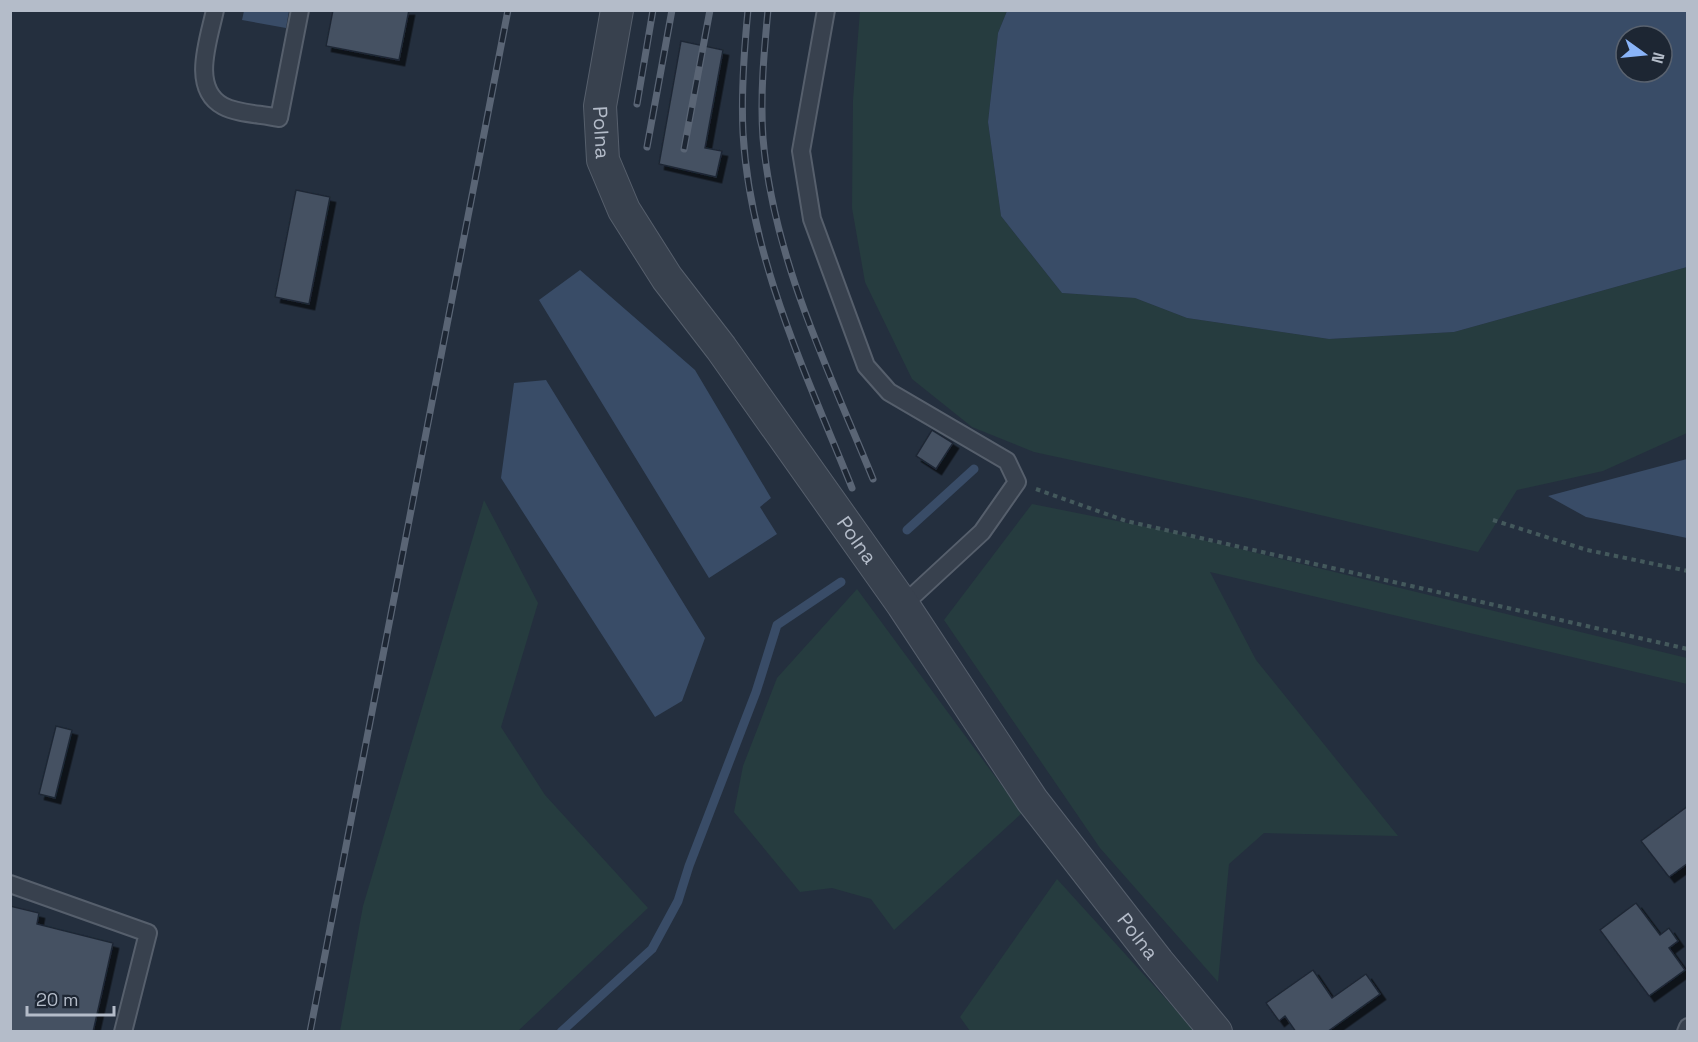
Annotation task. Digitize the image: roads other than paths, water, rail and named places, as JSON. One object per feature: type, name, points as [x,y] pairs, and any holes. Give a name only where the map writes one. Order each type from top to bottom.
[{"type":"street","name":"Polna","points":[[617,10],[600,106],[603,160],[624,210],[667,278],[721,348],[903,605],[1032,800],[1158,962],[1216,1032]]},
{"type":"lane","points":[[215,10],[203,70],[209,94],[224,106],[279,118],[300,10]]},
{"type":"lane","points":[[825,10],[801,151],[812,219],[866,366],[889,392],[1007,461],[1017,482],[982,532],[903,605]]},
{"type":"lane","points":[[10,884],[148,933],[123,1032]]},
{"type":"lane","points":[[1686,1032],[1688,1027]]},
{"type":"water","points":[[244,11],[289,11],[286,28],[242,20]]},
{"type":"water","points":[[1007,11],[1687,11],[1687,267],[1454,332],[1329,339],[1187,318],[1135,298],[1062,293],[1001,216],[988,122],[998,33]]},
{"type":"water","points":[[580,270],[695,370],[771,498],[760,507],[777,534],[709,578],[539,300]]},
{"type":"water","points":[[546,380],[705,638],[682,701],[655,717],[501,478],[514,383]]},
{"type":"water","points":[[1687,459],[1687,538],[1586,517],[1548,496]]},
{"type":"waterway","points":[[907,530],[974,469]]},
{"type":"waterway","points":[[561,1032],[652,949],[678,901],[689,866],[756,692],[777,625],[841,582]]},
{"type":"railway","points":[[310,1032],[508,10]]},
{"type":"railway","points":[[637,104],[653,10]]},
{"type":"railway","points":[[647,147],[672,10]]},
{"type":"railway","points":[[684,149],[710,10]]},
{"type":"railway","points":[[748,10],[743,72],[743,133],[748,179],[757,225],[768,270],[783,314],[852,488]]},
{"type":"railway","points":[[768,10],[762,122],[769,182],[778,226],[805,312],[873,479]]}]
